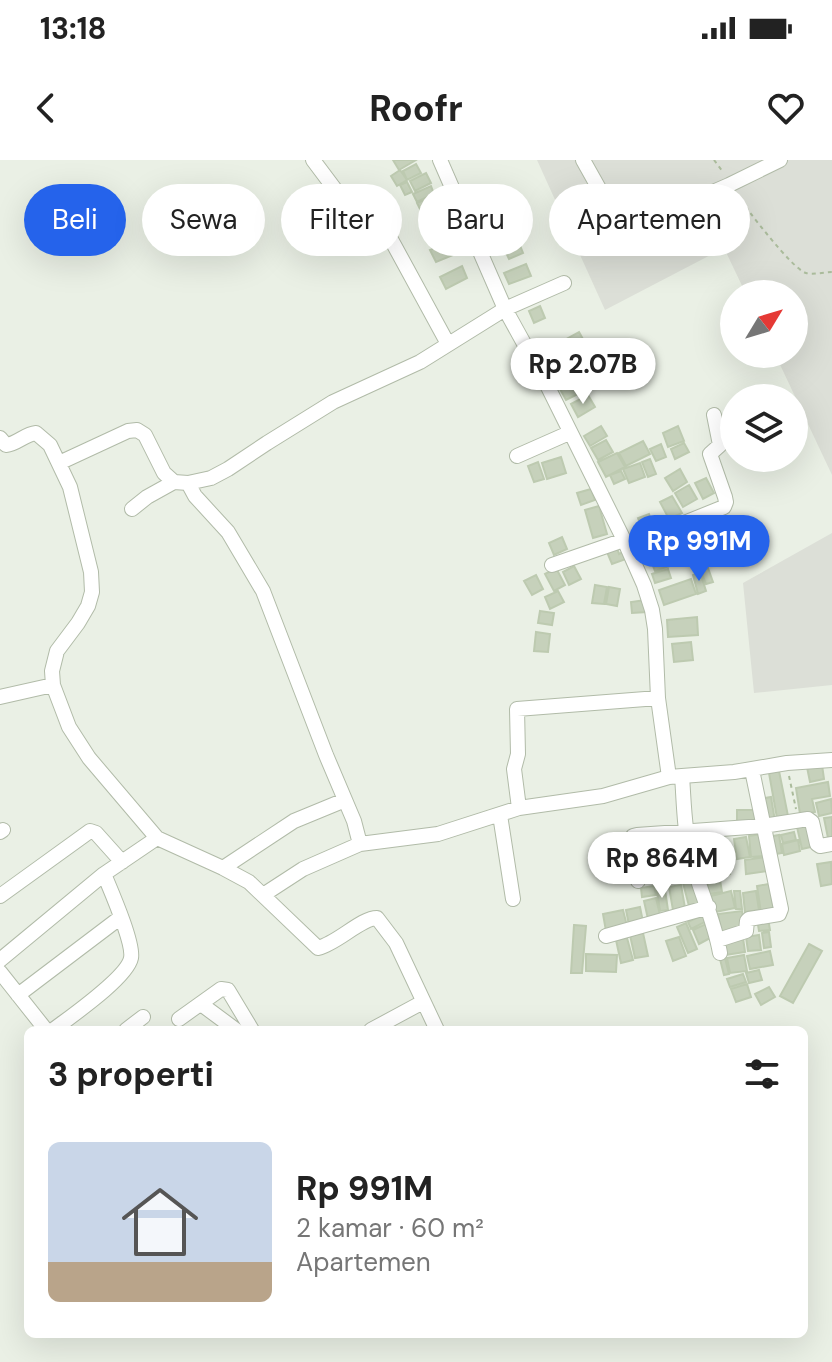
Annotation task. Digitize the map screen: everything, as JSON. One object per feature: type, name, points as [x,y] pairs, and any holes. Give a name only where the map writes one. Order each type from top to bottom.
[{"type":"street","points":[[440,160],[505,309],[548,387],[644,585],[655,629],[658,698],[691,860],[709,907],[719,946],[746,931],[749,919],[781,912],[752,770]]},
{"type":"street","points":[[583,160],[596,184]]},
{"type":"street","points":[[731,184],[780,160]]},
{"type":"street","points":[[317,161],[363,230],[381,221],[448,344]]},
{"type":"street","points":[[132,509],[147,497],[181,483],[220,474],[333,402],[387,379],[505,309],[564,283]]},
{"type":"street","points":[[552,565],[626,543],[724,507],[725,497],[710,454],[720,445],[714,415]]},
{"type":"street","points":[[59,463],[128,431],[137,430],[145,435],[164,473],[181,483],[228,532],[263,591],[354,821],[360,844]]},
{"type":"street","points":[[0,438],[10,445],[36,433],[50,445],[70,487],[79,518],[91,572],[92,592],[78,623],[57,651],[52,671],[53,685],[69,727],[89,758],[157,838],[249,882],[318,948],[368,919],[377,918],[396,943],[435,1026]]},
{"type":"street","points":[[517,456],[569,433]]},
{"type":"street","points":[[0,697],[53,685]]},
{"type":"street","points":[[519,808],[514,769],[518,754],[517,709],[658,698]]},
{"type":"street","points":[[263,895],[303,869],[360,844],[438,834],[519,808],[603,796],[675,776],[832,760]]},
{"type":"street","points":[[223,868],[294,821],[345,800]]},
{"type":"street","points":[[500,815],[513,899]]},
{"type":"street","points":[[638,881],[631,841],[633,836],[763,826],[808,819],[812,822],[819,845],[832,844]]},
{"type":"street","points":[[0,896],[90,831],[96,833],[122,862]]},
{"type":"street","points":[[0,960],[104,874],[157,838]]},
{"type":"street","points":[[58,1026],[100,995],[131,962],[132,952],[104,874]]},
{"type":"street","points":[[606,936],[709,907]]},
{"type":"street","points":[[18,995],[121,917]]},
{"type":"street","points":[[0,972],[43,1026]]},
{"type":"street","points":[[179,1019],[221,989],[228,990],[250,1026]]},
{"type":"street","points":[[383,1026],[423,1002]]},
{"type":"street","points":[[201,1004],[231,1026]]},
{"type":"street","points":[[131,1026],[143,1017]]},
{"type":"path","points":[[714,160],[728,184]]},
{"type":"path","points":[[750,212],[805,273],[832,272]]},
{"type":"path","points":[[787,763],[798,820]]},
{"type":"shaded area","points":[[537,160],[832,160],[832,475],[808,424],[808,384],[789,384],[782,368],[808,368],[808,280],[739,280],[728,256],[750,256],[750,184],[549,184],[549,186]]},
{"type":"shaded area","points":[[581,256],[709,256],[605,310]]},
{"type":"shaded area","points":[[832,533],[832,685],[754,693],[743,583]]},
{"type":"building","points":[[393,160],[416,160],[399,170]]},
{"type":"building","points":[[416,164],[421,173],[407,180],[403,171]]},
{"type":"building","points":[[400,170],[407,180],[396,184],[391,176]]},
{"type":"building","points":[[426,173],[431,183],[418,184],[415,191],[410,181]]},
{"type":"building","points":[[407,182],[412,192],[405,195],[402,184]]},
{"type":"building","points":[[433,256],[451,256],[436,262]]},
{"type":"building","points":[[526,264],[531,276],[509,284],[504,273]]},
{"type":"building","points":[[462,266],[467,278],[446,289],[440,277]]},
{"type":"building","points":[[540,306],[545,318],[534,323],[529,311]]},
{"type":"building","points":[[579,332],[588,348],[572,357],[563,341]]},
{"type":"building","points":[[580,374],[588,389],[566,400],[560,389],[575,382],[573,378]]},
{"type":"building","points":[[588,395],[595,407],[578,417],[571,404]]},
{"type":"building","points":[[601,426],[607,436],[590,446],[584,436]]},
{"type":"building","points":[[678,426],[684,441],[668,447],[663,433]]},
{"type":"building","points":[[606,440],[613,452],[598,460],[591,448]]},
{"type":"building","points":[[643,441],[650,454],[626,466],[619,453]]},
{"type":"building","points":[[684,443],[689,452],[675,459],[671,449]]},
{"type":"building","points":[[661,444],[666,457],[656,461],[650,449]]},
{"type":"building","points":[[617,453],[625,467],[606,477],[598,462]]},
{"type":"building","points":[[561,457],[566,473],[547,479],[542,463]]},
{"type":"building","points":[[650,459],[656,474],[648,477],[642,462]]},
{"type":"building","points":[[538,462],[544,479],[534,482],[528,466]]},
{"type":"building","points":[[640,463],[645,477],[629,483],[623,469]]},
{"type":"building","points":[[680,469],[687,482],[673,491],[665,478]]},
{"type":"building","points":[[621,471],[625,479],[614,484],[610,475]]},
{"type":"building","points":[[706,478],[714,493],[703,499],[695,483]]},
{"type":"building","points":[[689,485],[697,499],[683,507],[675,493]]},
{"type":"building","points":[[591,489],[595,500],[581,505],[577,493]]},
{"type":"building","points":[[672,496],[682,513],[669,519],[660,502]]},
{"type":"building","points":[[599,506],[607,534],[593,538],[585,510]]},
{"type":"building","points":[[649,514],[654,530],[644,534],[638,518]]},
{"type":"building","points":[[718,515],[730,550],[707,558],[701,545],[710,542],[703,520]]},
{"type":"building","points":[[703,525],[709,540],[700,544],[693,528]]},
{"type":"building","points":[[691,528],[698,552],[686,556],[679,532]]},
{"type":"building","points":[[676,535],[679,545],[654,555],[650,545]]},
{"type":"building","points":[[562,537],[567,549],[554,555],[549,543]]},
{"type":"building","points":[[617,548],[626,559],[612,564],[607,552]]},
{"type":"building","points":[[675,553],[679,563],[655,571],[651,561]]},
{"type":"building","points":[[574,566],[581,579],[569,585],[563,572]]},
{"type":"building","points":[[556,568],[565,585],[554,591],[545,574]]},
{"type":"building","points":[[708,568],[713,582],[706,584],[701,571]]},
{"type":"building","points":[[668,569],[671,578],[655,583],[652,574]]},
{"type":"building","points":[[700,572],[706,591],[698,594],[693,575]]},
{"type":"building","points":[[536,575],[543,589],[532,595],[524,581]]},
{"type":"building","points":[[691,579],[696,594],[664,605],[659,590]]},
{"type":"building","points":[[595,585],[607,587],[604,604],[592,603]]},
{"type":"building","points":[[609,587],[620,589],[617,606],[606,604]]},
{"type":"building","points":[[558,591],[564,602],[550,609],[545,597]]},
{"type":"building","points":[[646,600],[647,612],[632,613],[631,602]]},
{"type":"building","points":[[540,611],[554,613],[552,625],[538,623]]},
{"type":"building","points":[[697,617],[698,635],[668,637],[667,620]]},
{"type":"building","points":[[536,632],[550,634],[548,652],[534,651]]},
{"type":"building","points":[[691,642],[693,660],[674,662],[672,644]]},
{"type":"building","points":[[822,765],[824,779],[810,782],[807,767]]},
{"type":"building","points":[[779,771],[788,816],[777,818],[769,773]]},
{"type":"building","points":[[828,782],[830,796],[812,799],[815,812],[800,814],[796,788]]},
{"type":"building","points":[[771,797],[775,821],[764,823],[760,799]]},
{"type":"building","points":[[831,799],[832,813],[819,816],[816,803]]},
{"type":"building","points":[[737,810],[756,810],[757,823],[737,824]]},
{"type":"building","points":[[832,817],[832,842],[829,843],[824,818]]},
{"type":"building","points":[[810,824],[815,846],[802,849],[797,827]]},
{"type":"building","points":[[722,832],[724,847],[695,851],[693,836]]},
{"type":"building","points":[[794,832],[796,840],[783,843],[781,835]]},
{"type":"building","points":[[761,834],[764,856],[751,857],[749,836]]},
{"type":"building","points":[[779,835],[782,853],[770,855],[767,837]]},
{"type":"building","points":[[746,837],[750,857],[737,859],[734,839]]},
{"type":"building","points":[[798,840],[800,851],[784,855],[782,844]]},
{"type":"building","points":[[766,857],[768,871],[746,874],[745,860]]},
{"type":"building","points":[[726,858],[730,874],[717,877],[713,861]]},
{"type":"building","points":[[831,862],[832,884],[821,886],[817,864]]},
{"type":"building","points":[[692,869],[694,877],[673,882],[671,873]]},
{"type":"building","points":[[711,869],[712,878],[699,879],[699,870]]},
{"type":"building","points":[[697,880],[703,902],[689,906],[683,883]]},
{"type":"building","points":[[720,880],[722,892],[709,894],[707,883]]},
{"type":"building","points":[[769,884],[774,911],[761,913],[757,886]]},
{"type":"building","points":[[681,885],[685,908],[673,910],[669,887]]},
{"type":"building","points":[[654,886],[656,895],[642,897],[641,888]]},
{"type":"building","points":[[665,890],[668,910],[660,911],[657,891]]},
{"type":"building","points":[[731,891],[735,908],[715,912],[711,896]]},
{"type":"building","points":[[734,891],[740,891],[742,909],[736,909]]},
{"type":"building","points":[[756,891],[759,910],[745,912],[743,893]]},
{"type":"building","points":[[656,898],[660,915],[648,919],[644,901]]},
{"type":"building","points":[[640,907],[643,922],[629,925],[626,910]]},
{"type":"building","points":[[623,910],[627,926],[606,931],[603,914]]},
{"type":"building","points":[[742,911],[745,930],[721,933],[718,914]]},
{"type":"building","points":[[704,914],[707,921],[691,929],[688,922]]},
{"type":"building","points":[[768,918],[770,930],[759,931],[757,919]]},
{"type":"building","points":[[686,923],[697,949],[688,953],[677,927]]},
{"type":"building","points":[[706,924],[712,937],[699,944],[693,930]]},
{"type":"building","points":[[574,925],[586,926],[582,973],[571,973]]},
{"type":"building","points":[[769,932],[771,947],[764,948],[762,933]]},
{"type":"building","points":[[643,933],[648,956],[635,958],[630,935]]},
{"type":"building","points":[[759,935],[761,950],[748,951],[746,937]]},
{"type":"building","points":[[679,937],[686,956],[673,961],[666,941]]},
{"type":"building","points":[[627,938],[633,960],[621,963],[616,940]]},
{"type":"building","points":[[743,938],[745,952],[725,955],[723,941]]},
{"type":"building","points":[[809,944],[822,951],[793,1003],[780,996]]},
{"type":"building","points":[[770,951],[773,965],[750,969],[747,956]]},
{"type":"building","points":[[586,954],[617,955],[616,972],[586,971]]},
{"type":"building","points":[[744,955],[747,971],[730,973],[727,958]]},
{"type":"building","points":[[725,958],[729,974],[724,975],[720,959]]},
{"type":"building","points":[[759,970],[762,980],[749,983],[746,973]]},
{"type":"building","points":[[743,974],[746,982],[730,987],[727,979]]},
{"type":"building","points":[[747,984],[751,997],[736,1002],[731,989]]},
{"type":"building","points":[[769,987],[775,997],[761,1005],[755,994]]}]
